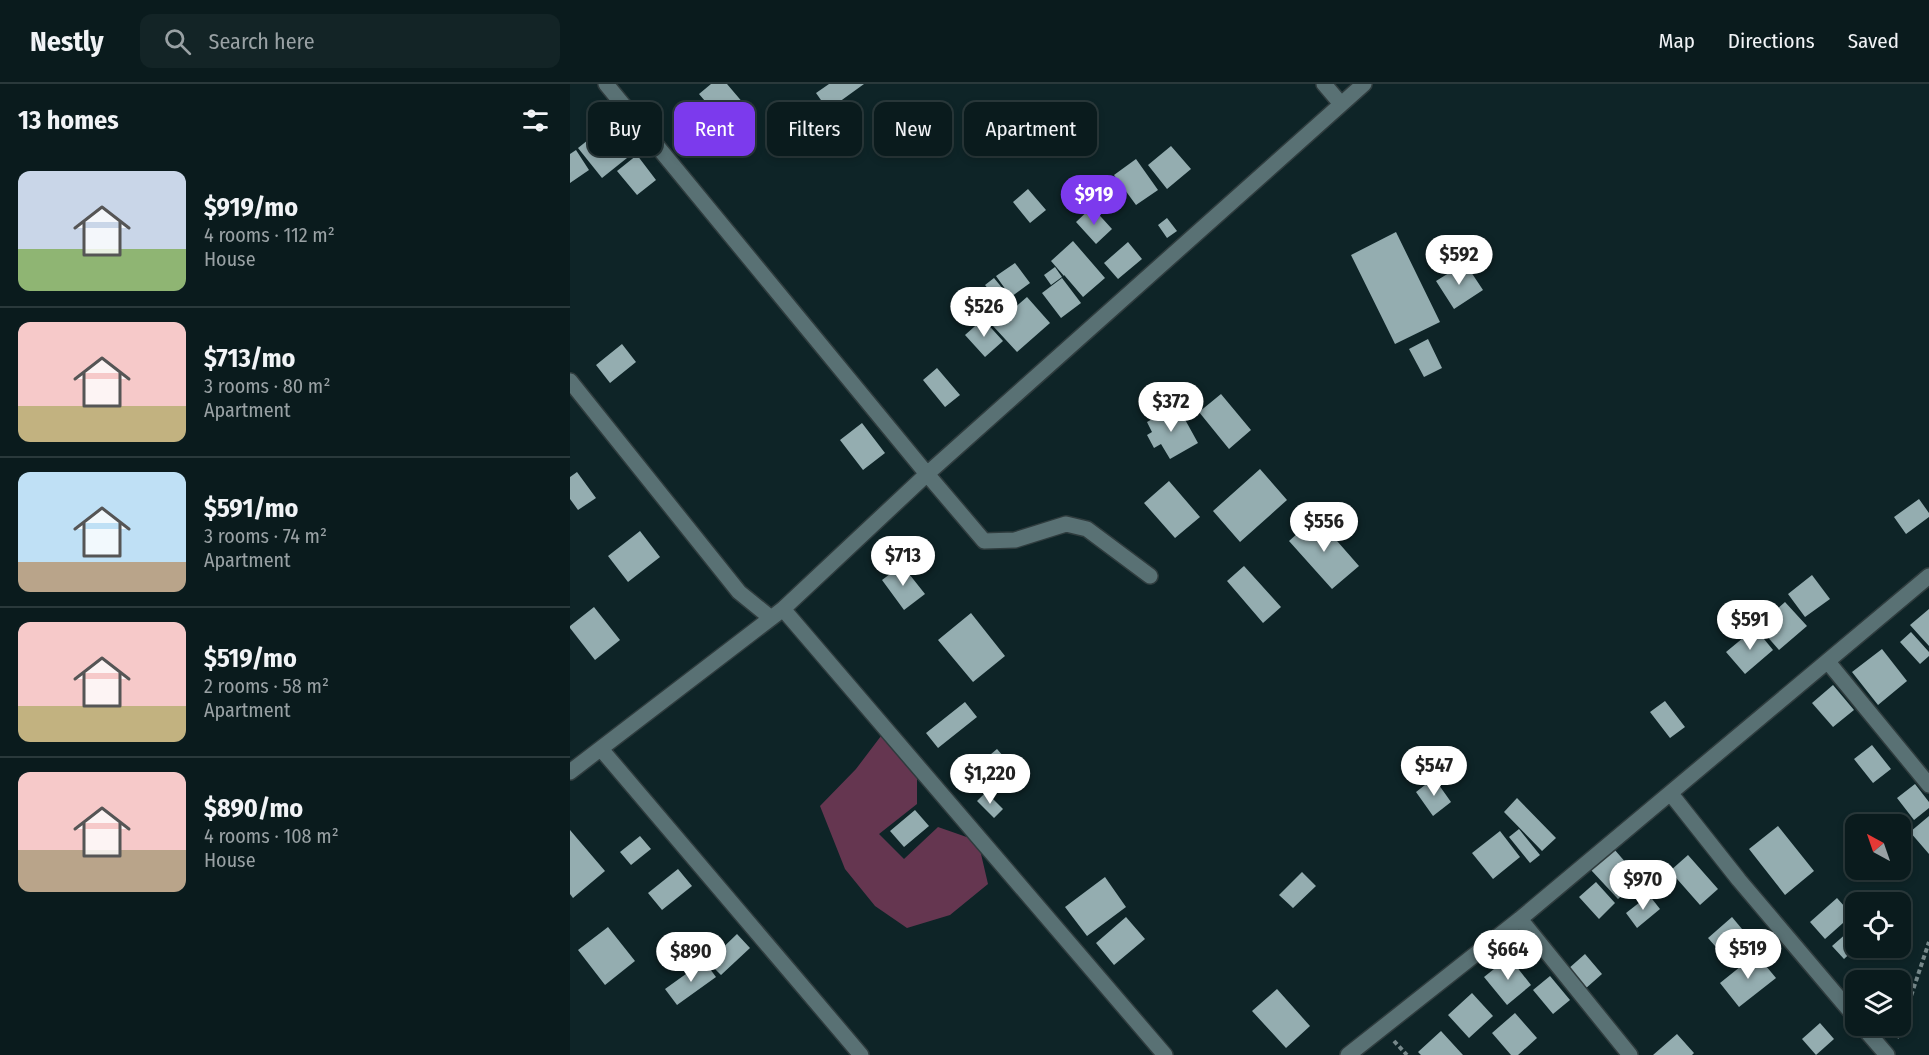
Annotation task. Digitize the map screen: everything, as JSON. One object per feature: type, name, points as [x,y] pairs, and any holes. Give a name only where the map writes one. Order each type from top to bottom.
[{"type":"street","points":[[606,84],[984,542],[1015,540],[1066,524],[1087,529],[1150,576]]},
{"type":"street","points":[[1324,84],[1341,104]]},
{"type":"street","points":[[570,772],[777,613],[927,474],[1364,84]]},
{"type":"street","points":[[570,381],[739,592],[777,613],[1165,1055]]},
{"type":"street","points":[[1348,1055],[1520,919],[1929,576]]},
{"type":"street","points":[[1828,662],[1929,785]]},
{"type":"street","points":[[601,749],[861,1055]]},
{"type":"street","points":[[1671,794],[1739,880],[1845,1005]]},
{"type":"street","points":[[1520,919],[1630,1055]]},
{"type":"street","points":[[1875,1036],[1891,1049]]},
{"type":"path","points":[[1891,1049],[1929,942]]},
{"type":"shaded area","points":[[881,736],[917,778],[917,804],[879,834],[904,859],[938,827],[978,841],[988,884],[950,915],[907,928],[875,906],[845,869],[820,806],[856,769]]},
{"type":"building","points":[[711,84],[727,84],[742,102],[706,102],[699,94]]},
{"type":"building","points":[[829,84],[864,84],[839,102],[822,102],[816,93]]},
{"type":"building","points":[[588,140],[588,156],[630,156],[602,178],[578,148]]},
{"type":"building","points":[[1171,146],[1191,169],[1167,189],[1148,165]]},
{"type":"building","points":[[576,150],[589,170],[570,183],[570,154]]},
{"type":"building","points":[[638,156],[656,180],[637,195],[617,171]]},
{"type":"building","points":[[1136,159],[1158,190],[1136,205],[1114,175]]},
{"type":"building","points":[[1028,189],[1046,210],[1030,223],[1013,202]]},
{"type":"building","points":[[1092,207],[1112,229],[1096,244],[1076,222]]},
{"type":"building","points":[[1167,218],[1177,231],[1167,238],[1158,225]]},
{"type":"building","points":[[1396,232],[1440,322],[1395,344],[1351,255]]},
{"type":"building","points":[[1073,241],[1105,278],[1083,297],[1051,261]]},
{"type":"building","points":[[1128,242],[1142,259],[1118,279],[1104,263]]},
{"type":"building","points":[[1015,263],[1030,283],[1011,297],[996,276]]},
{"type":"building","points":[[1465,263],[1483,290],[1454,309],[1436,281]]},
{"type":"building","points":[[1055,267],[1062,277],[1051,285],[1044,275]]},
{"type":"building","points":[[994,278],[1013,301],[1004,308],[985,285]]},
{"type":"building","points":[[1062,278],[1081,303],[1061,318],[1042,293]]},
{"type":"building","points":[[1027,297],[1050,323],[1017,352],[993,326]]},
{"type":"building","points":[[983,319],[1003,341],[985,357],[965,335]]},
{"type":"building","points":[[1428,339],[1442,368],[1424,377],[1409,349]]},
{"type":"building","points":[[622,344],[636,362],[610,383],[596,365]]},
{"type":"building","points":[[937,368],[960,395],[945,407],[923,380]]},
{"type":"building","points":[[1221,394],[1251,430],[1229,449],[1199,412]]},
{"type":"building","points":[[1177,405],[1198,443],[1170,459],[1161,444],[1154,448],[1147,435],[1152,432],[1147,422]]},
{"type":"building","points":[[862,423],[885,453],[863,470],[840,440]]},
{"type":"building","points":[[1260,469],[1287,500],[1240,542],[1213,511]]},
{"type":"building","points":[[577,472],[596,498],[578,510],[570,499],[570,477]]},
{"type":"building","points":[[1169,481],[1200,517],[1175,538],[1144,503]]},
{"type":"building","points":[[1919,499],[1929,513],[1929,517],[1906,534],[1894,517]]},
{"type":"building","points":[[1316,517],[1359,566],[1332,589],[1289,541]]},
{"type":"building","points":[[640,531],[660,557],[628,582],[608,556]]},
{"type":"building","points":[[902,565],[925,594],[904,610],[882,580]]},
{"type":"building","points":[[1244,566],[1281,607],[1263,623],[1227,581]]},
{"type":"building","points":[[1812,575],[1830,599],[1805,617],[1788,594]]},
{"type":"building","points":[[1785,602],[1807,626],[1779,650],[1758,626]]},
{"type":"building","points":[[594,607],[620,640],[595,660],[570,628]]},
{"type":"building","points":[[1929,609],[1929,646],[1910,625]]},
{"type":"building","points":[[971,613],[1005,656],[973,682],[938,640]]},
{"type":"building","points":[[1755,628],[1773,650],[1745,674],[1726,652]]},
{"type":"building","points":[[1911,632],[1929,652],[1929,656],[1920,664],[1900,642]]},
{"type":"building","points":[[1882,649],[1907,681],[1878,705],[1852,672]]},
{"type":"building","points":[[1833,685],[1854,710],[1833,727],[1812,703]]},
{"type":"building","points":[[1665,701],[1685,727],[1670,738],[1650,712]]},
{"type":"building","points":[[965,702],[977,717],[938,748],[926,733]]},
{"type":"building","points":[[1872,745],[1891,769],[1873,783],[1854,759]]},
{"type":"building","points":[[997,749],[1018,773],[999,789],[978,765]]},
{"type":"building","points":[[1434,778],[1451,802],[1433,816],[1416,792]]},
{"type":"building","points":[[1915,784],[1929,802],[1929,808],[1914,820],[1897,798]]},
{"type":"building","points":[[986,792],[1003,809],[994,818],[977,801]]},
{"type":"building","points":[[1517,798],[1556,838],[1542,851],[1504,812]]},
{"type":"building","points":[[915,810],[929,826],[904,847],[890,831]]},
{"type":"building","points":[[1929,816],[1929,854],[1911,833]]},
{"type":"building","points":[[1778,826],[1814,871],[1785,895],[1749,849]]},
{"type":"building","points":[[1519,829],[1540,855],[1530,863],[1509,837]]},
{"type":"building","points":[[570,830],[605,871],[573,898],[570,894]]},
{"type":"building","points":[[1500,831],[1520,857],[1493,879],[1472,853]]},
{"type":"building","points":[[640,836],[651,849],[631,865],[620,852]]},
{"type":"building","points":[[1614,849],[1640,879],[1618,899],[1591,870]]},
{"type":"building","points":[[1688,855],[1718,889],[1700,905],[1670,871]]},
{"type":"building","points":[[678,869],[692,886],[662,910],[648,893]]},
{"type":"building","points":[[1302,872],[1316,886],[1293,908],[1279,895]]},
{"type":"building","points":[[1105,877],[1126,907],[1087,936],[1065,907]]},
{"type":"building","points":[[1596,882],[1615,903],[1599,919],[1579,897]]},
{"type":"building","points":[[1649,895],[1660,909],[1637,928],[1626,913]]},
{"type":"building","points":[[1837,898],[1845,907],[1845,921],[1825,939],[1810,922]]},
{"type":"building","points":[[1126,917],[1145,939],[1114,965],[1096,943]]},
{"type":"building","points":[[1732,917],[1747,935],[1723,955],[1708,938]]},
{"type":"building","points":[[608,927],[635,961],[605,985],[578,950]]},
{"type":"building","points":[[737,934],[750,948],[721,975],[708,962]]},
{"type":"building","points":[[1845,935],[1845,958],[1844,959],[1832,946]]},
{"type":"building","points":[[1585,954],[1602,974],[1585,989],[1568,969]]},
{"type":"building","points":[[1756,954],[1776,978],[1739,1007],[1720,983]]},
{"type":"building","points":[[1509,957],[1531,985],[1507,1005],[1484,977]]},
{"type":"building","points":[[704,961],[716,977],[677,1005],[665,989]]},
{"type":"building","points":[[1550,976],[1570,1000],[1553,1014],[1533,990]]},
{"type":"building","points":[[1277,989],[1310,1026],[1286,1048],[1252,1011]]},
{"type":"building","points":[[1472,993],[1493,1016],[1469,1038],[1448,1015]]},
{"type":"building","points":[[1515,1013],[1537,1038],[1518,1055],[1511,1055],[1492,1033]]},
{"type":"building","points":[[1820,1023],[1834,1039],[1816,1055],[1802,1039]]},
{"type":"building","points":[[1441,1031],[1463,1055],[1421,1055],[1418,1052]]},
{"type":"building","points":[[1677,1034],[1694,1053],[1692,1055],[1653,1055]]}]
